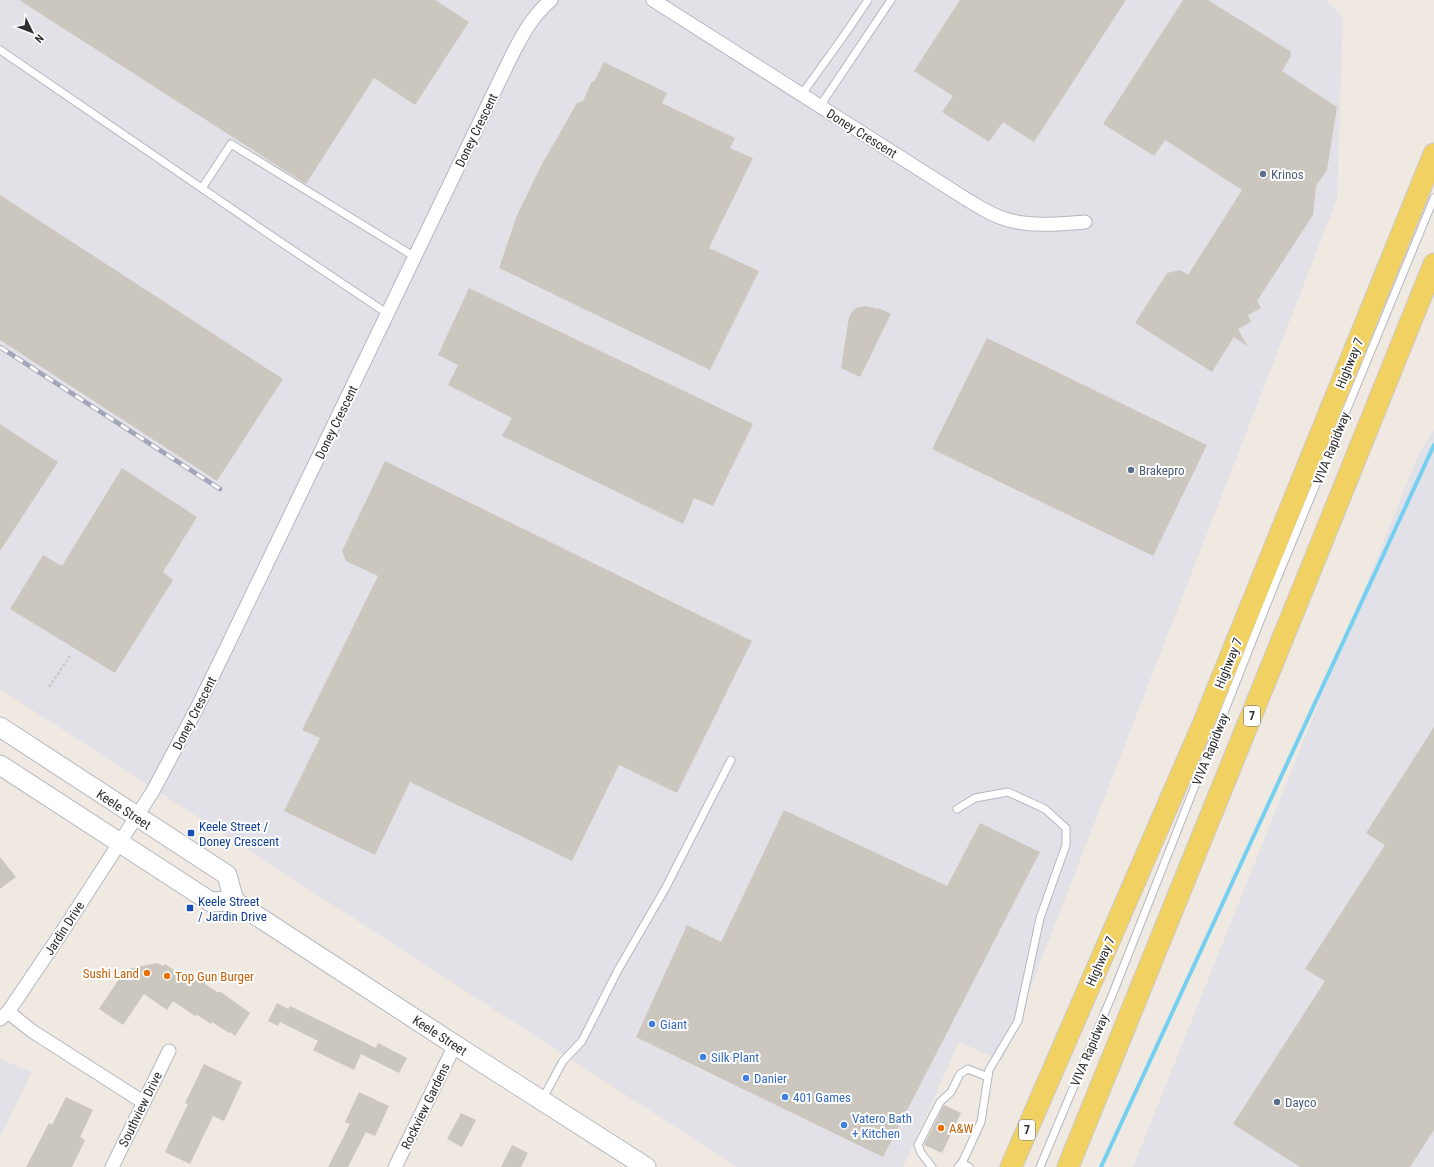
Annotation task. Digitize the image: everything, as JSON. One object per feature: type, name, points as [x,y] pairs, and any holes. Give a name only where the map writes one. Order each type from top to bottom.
[{"type":"main road","name":"Highway 7","points":[[1011,1167],[1204,722],[1434,154]]},
{"type":"main road","name":"7","points":[[1068,1167],[1434,264]]},
{"type":"main road","name":"Keele Street","points":[[0,727],[227,875],[234,901],[646,1167]]},
{"type":"main road","points":[[0,765],[211,902],[234,901]]},
{"type":"street","name":"Doney Crescent","points":[[118,843],[153,791],[198,706],[524,33],[540,10],[551,0]]},
{"type":"street","name":"Doney Crescent","points":[[653,0],[966,199],[1005,219],[1025,223],[1045,224],[1085,222]]},
{"type":"street","name":"Jardin Drive","points":[[118,843],[62,932],[4,1015],[32,1031],[143,1102]]},
{"type":"street","name":"Rockview Gardens","points":[[395,1167],[455,1045]]},
{"type":"street","name":"Southview Drive","points":[[112,1167],[169,1051]]},
{"type":"lane","points":[[802,94],[868,0]]},
{"type":"lane","points":[[820,106],[891,0]]},
{"type":"lane","points":[[0,50],[388,314]]},
{"type":"lane","points":[[202,188],[231,144],[415,257]]},
{"type":"lane","name":"VIVA Rapidway","points":[[1040,1167],[1113,993],[1274,586],[1434,198]]},
{"type":"lane","points":[[541,1100],[563,1061],[582,1041],[618,970],[665,889],[730,760]]},
{"type":"lane","points":[[957,809],[975,798],[1008,792],[1045,809],[1066,828],[1066,844],[1040,918],[1018,1021],[989,1070],[981,1122],[960,1165],[970,1167]]},
{"type":"lane","points":[[932,1167],[921,1153],[918,1145],[940,1102],[951,1092],[960,1074],[968,1069],[988,1078]]},
{"type":"path","points":[[49,688],[70,656]]},
{"type":"shaded area","points":[[0,0],[1326,0],[1343,18],[1337,199],[1002,1061],[959,1042],[903,1167],[737,1167],[0,689]]},
{"type":"shaded area","points":[[1434,429],[1434,1167],[1133,1167],[1418,455]]},
{"type":"shaded area","points":[[0,1059],[32,1072],[0,1137]]},
{"type":"building","points":[[19,0],[435,0],[469,22],[415,105],[374,78],[306,184]]},
{"type":"building","points":[[960,0],[1126,0],[1034,142],[1003,122],[989,142],[942,112],[953,96],[914,71]]},
{"type":"building","points":[[1183,0],[1208,0],[1290,51],[1291,56],[1282,71],[1337,107],[1327,170],[1316,186],[1313,215],[1257,301],[1261,308],[1248,315],[1251,322],[1238,329],[1248,347],[1234,337],[1212,372],[1135,323],[1167,273],[1180,270],[1188,275],[1242,190],[1165,140],[1154,156],[1103,124]]},
{"type":"building","points":[[604,62],[667,93],[662,103],[735,138],[730,148],[753,158],[709,248],[759,271],[710,370],[499,268],[517,215],[541,166],[577,103],[583,101],[592,81],[594,82]]},
{"type":"building","points":[[0,195],[283,379],[217,481],[0,340]]},
{"type":"building","points":[[469,288],[753,424],[713,506],[694,498],[683,524],[502,436],[512,418],[448,385],[458,365],[438,355]]},
{"type":"building","points":[[866,306],[879,308],[891,314],[860,377],[841,368],[849,317],[856,308]]},
{"type":"building","points":[[987,338],[1207,445],[1153,556],[932,449]]},
{"type":"building","points":[[0,424],[58,462],[0,551]]},
{"type":"building","points":[[385,461],[752,641],[677,793],[619,765],[572,861],[410,782],[375,855],[284,811],[320,738],[302,730],[378,576],[346,561],[342,551]]},
{"type":"building","points":[[122,468],[197,517],[163,572],[173,580],[115,673],[10,609],[43,555],[62,566]]},
{"type":"building","points":[[1434,727],[1434,1130],[1410,1167],[1300,1167],[1233,1124],[1325,981],[1305,969],[1385,845],[1366,833]]},
{"type":"building","points":[[784,810],[947,886],[980,823],[1040,852],[883,1157],[636,1037],[687,925],[721,942]]},
{"type":"building","points":[[0,857],[16,877],[0,889]]},
{"type":"building","points":[[157,963],[163,966],[165,964],[193,983],[197,976],[206,982],[205,984],[217,992],[221,992],[250,1013],[235,1036],[212,1022],[211,1024],[197,1015],[195,1016],[173,1001],[167,1010],[144,994],[123,1025],[99,1009],[121,976],[123,977],[128,969]]},
{"type":"building","points":[[277,1003],[288,1009],[290,1006],[376,1048],[378,1043],[407,1058],[399,1073],[361,1054],[354,1070],[313,1050],[318,1041],[280,1022],[278,1026],[268,1021]]},
{"type":"building","points":[[204,1064],[242,1082],[224,1121],[213,1116],[190,1164],[165,1152],[188,1104],[185,1103]]},
{"type":"building","points":[[359,1092],[389,1106],[375,1136],[366,1132],[348,1167],[328,1167],[350,1124],[345,1122]]},
{"type":"building","points":[[66,1097],[93,1110],[80,1137],[85,1140],[72,1167],[26,1167],[49,1123],[52,1125]]},
{"type":"building","name":"A&W","points":[[944,1105],[961,1113],[942,1153],[924,1145]]},
{"type":"building","points":[[461,1113],[476,1120],[462,1147],[447,1139]]},
{"type":"building","points":[[512,1145],[528,1153],[521,1167],[501,1167]]},
{"type":"waterway","points":[[1101,1167],[1434,445]]},
{"type":"railway","points":[[0,347],[220,489]]},
{"type":"place","name":"Krinos","points":[[1263,174]]},
{"type":"place","name":"Brakepro","points":[[1131,470]]},
{"type":"place","name":"Keele Street / Doney Crescent","points":[[191,833]]},
{"type":"place","name":"Keele Street / Jardin Drive","points":[[190,908]]},
{"type":"place","name":"Sushi Land","points":[[147,973]]},
{"type":"place","name":"Top Gun Burger","points":[[167,976]]},
{"type":"place","name":"Giant","points":[[652,1024]]},
{"type":"place","name":"Silk Plant","points":[[703,1057]]},
{"type":"place","name":"Danier","points":[[746,1078]]},
{"type":"place","name":"401 Games","points":[[785,1097]]},
{"type":"place","name":"Dayco","points":[[1277,1102]]},
{"type":"place","name":"Vatero Bath + Kitchen","points":[[844,1125]]},
{"type":"place","name":"A&W","points":[[941,1128]]}]
